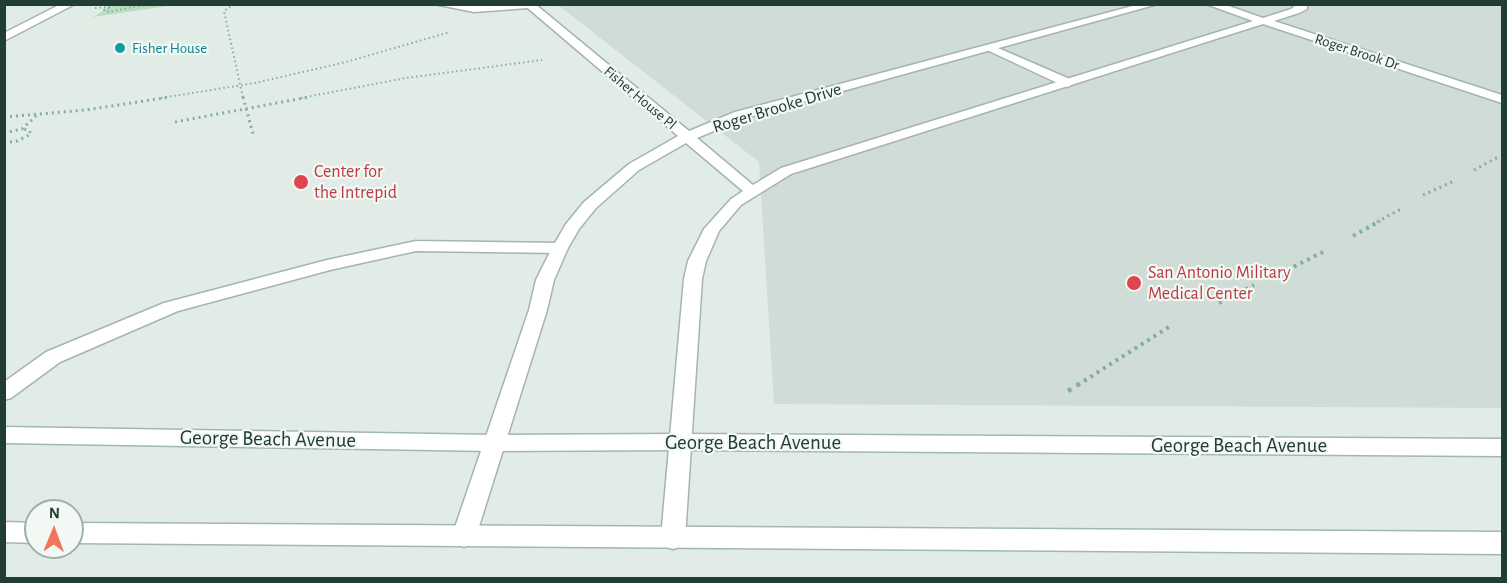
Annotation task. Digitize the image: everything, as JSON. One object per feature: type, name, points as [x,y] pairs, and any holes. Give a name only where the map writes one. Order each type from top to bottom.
[{"type":"street","points":[[4,38],[70,4]]},
{"type":"street","points":[[439,4],[474,9],[528,5]]},
{"type":"street","name":"Roger Brooke Drive","points":[[464,536],[538,310],[545,280],[572,227],[611,185],[642,162],[687,136],[740,115],[1153,4]]},
{"type":"street","name":"Roger Brook Dr","points":[[1211,4],[1503,99]]},
{"type":"street","points":[[673,538],[693,279],[697,261],[712,229],[736,202],[786,171],[1295,11],[1304,7],[1302,4]]},
{"type":"street","name":"Fisher House Pl","points":[[528,5],[753,192]]},
{"type":"street","points":[[991,48],[1068,83]]},
{"type":"street","points":[[4,393],[53,357],[171,307],[327,265],[416,246],[560,248]]},
{"type":"street","name":"George Beach Avenue","points":[[4,435],[493,443],[680,442],[1503,448]]},
{"type":"street","points":[[4,532],[24,532]]},
{"type":"street","points":[[84,533],[1503,543]]},
{"type":"path","points":[[94,8],[111,7],[104,10],[109,12],[148,4]]},
{"type":"path","points":[[234,4],[224,11],[245,109],[253,134]]},
{"type":"path","points":[[4,117],[86,110],[240,86],[346,63],[412,45],[455,30]]},
{"type":"path","points":[[174,122],[406,78],[542,60]]},
{"type":"path","points":[[22,129],[38,115]]},
{"type":"path","points":[[4,133],[22,129],[29,130],[31,134],[17,141],[4,143]]},
{"type":"path","points":[[1474,170],[1500,156]]},
{"type":"path","points":[[1423,195],[1454,181]]},
{"type":"path","points":[[1353,236],[1401,209]]},
{"type":"path","points":[[1287,270],[1323,252]]},
{"type":"path","points":[[1219,303],[1254,285]]},
{"type":"path","points":[[1068,391],[1172,325]]},
{"type":"shaded area","name":"San Antonio Military Medical Center","points":[[558,5],[1502,5],[1502,408],[774,404],[759,162]]},
{"type":"green space","points":[[114,4],[175,4],[175,5],[93,17]]},
{"type":"place","name":"Fisher House","points":[[120,48]]},
{"type":"place","name":"Center for the Intrepid","points":[[301,182]]},
{"type":"place","name":"San Antonio Military Medical Center","points":[[1134,283]]}]
